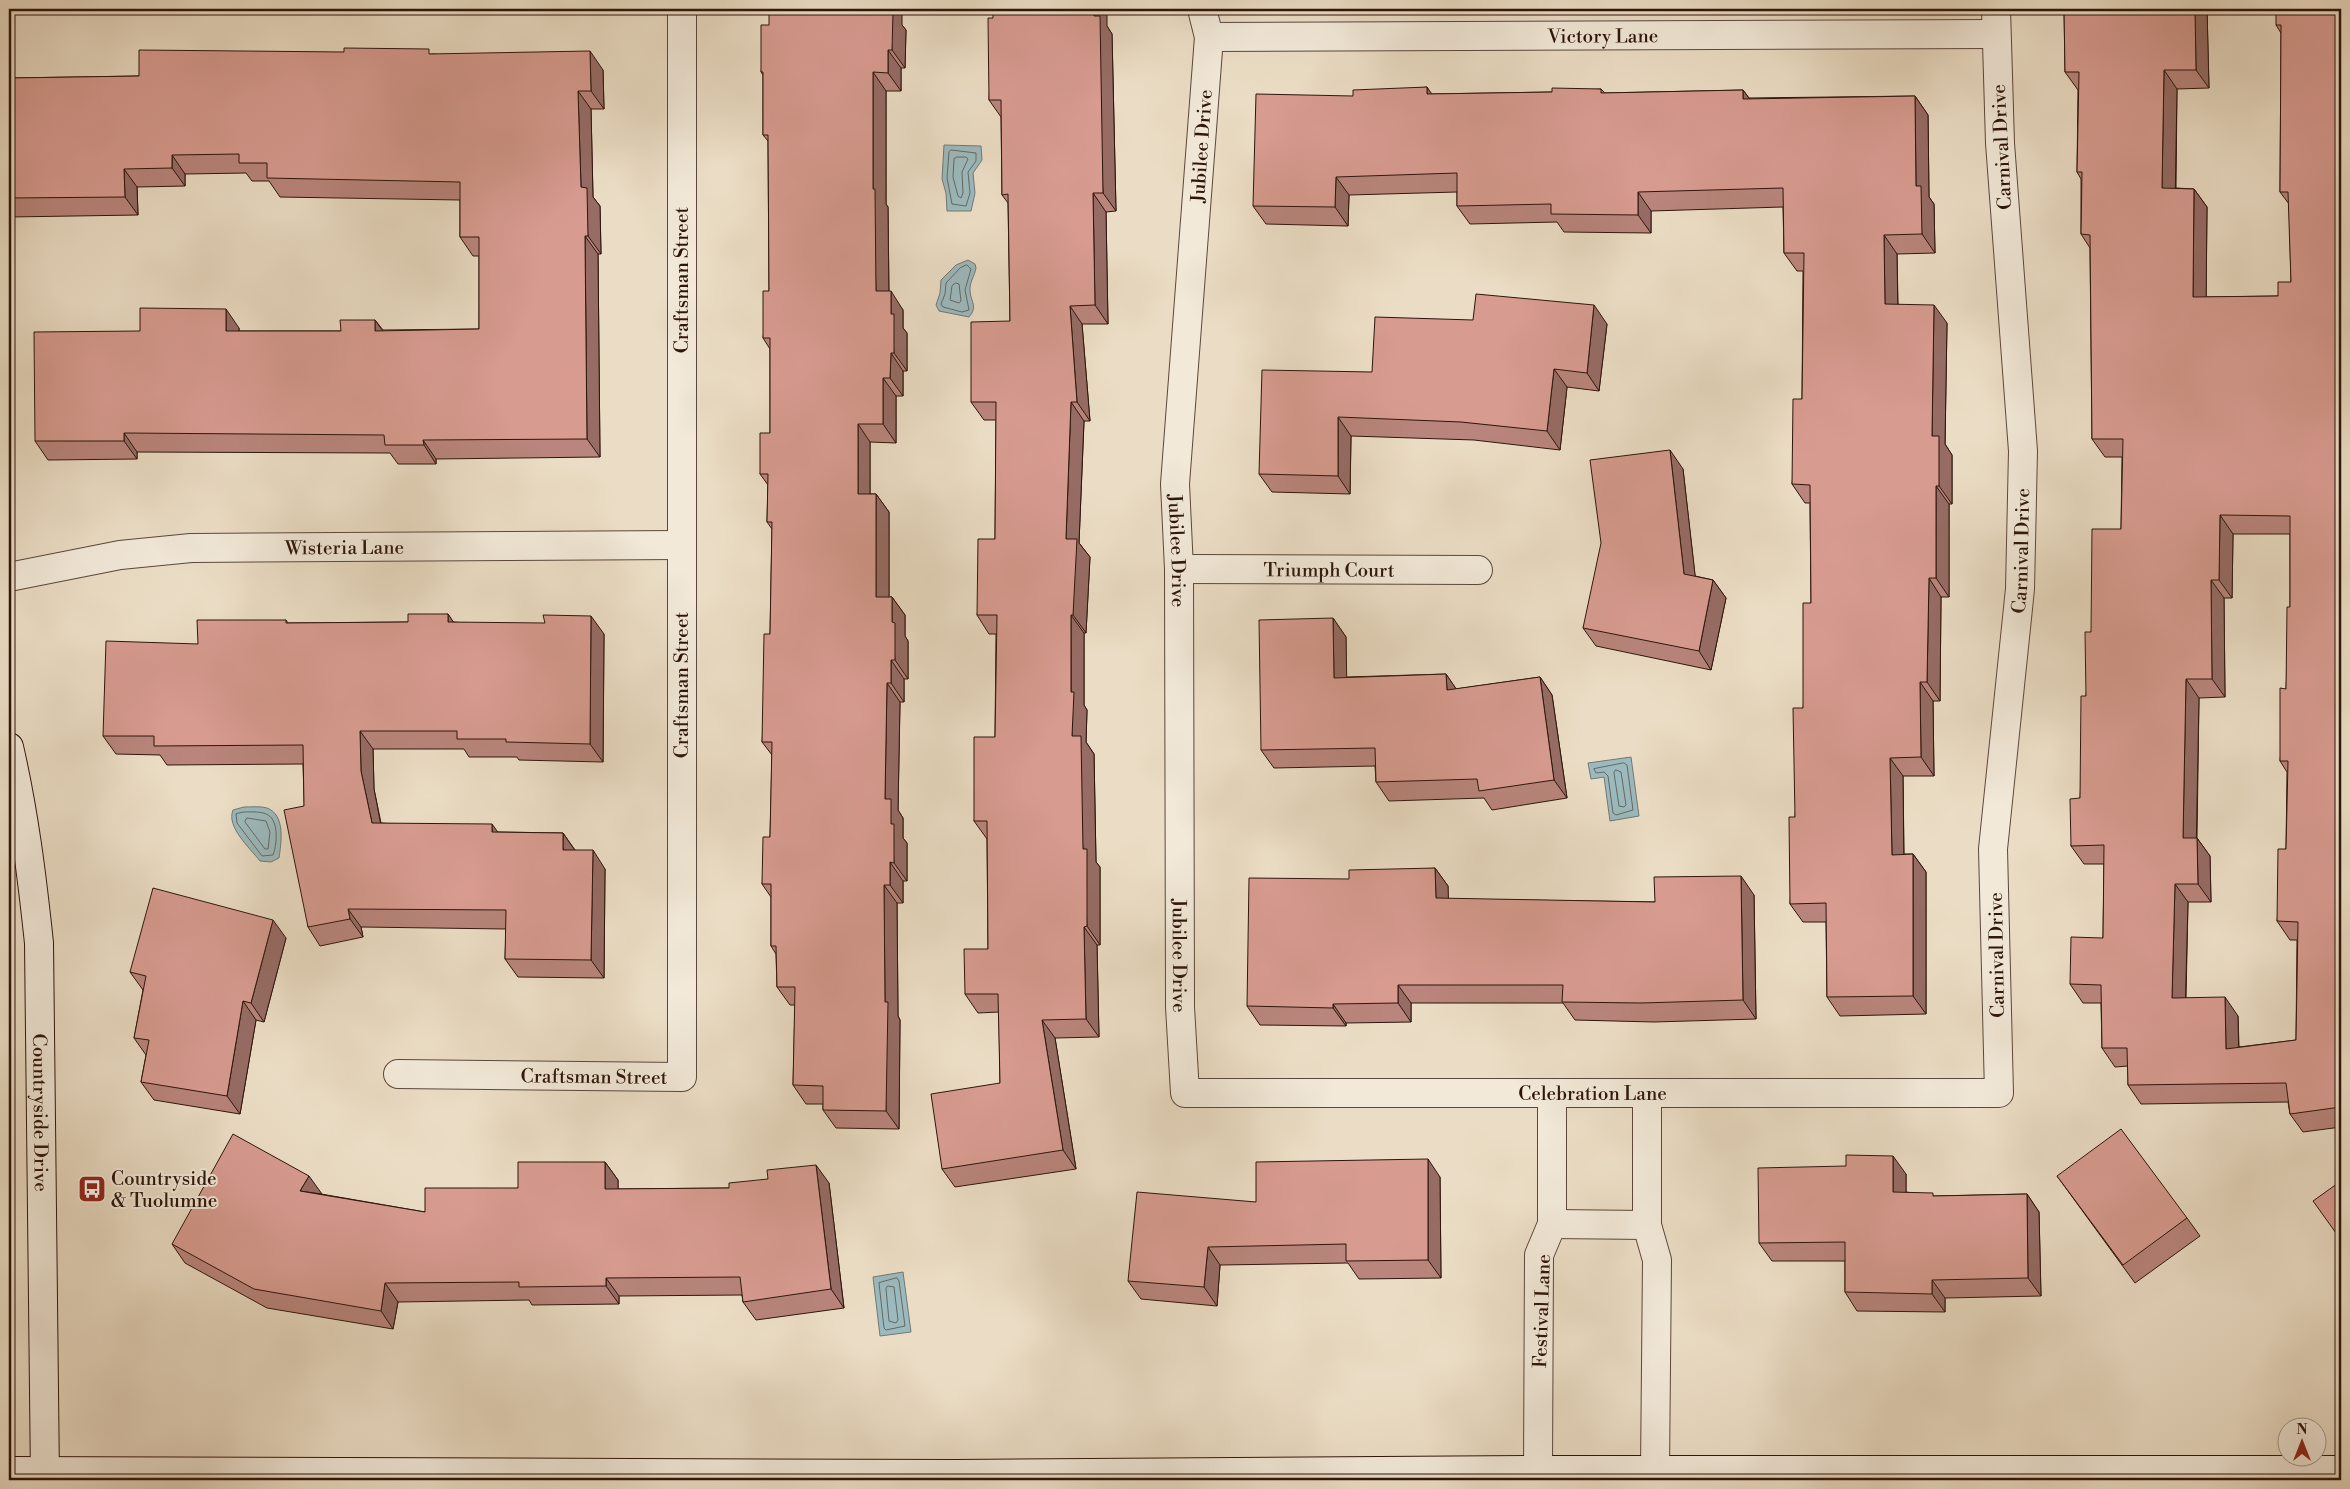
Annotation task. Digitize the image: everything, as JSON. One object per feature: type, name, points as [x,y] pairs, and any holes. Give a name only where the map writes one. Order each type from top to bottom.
[{"type":"street","name":"Craftsman Street","points":[[398,1074],[682,1077],[682,9]]},
{"type":"street","name":"Jubilee Drive","points":[[1185,1094],[1180,1007],[1179,569],[1175,484],[1209,37],[1202,9]]},
{"type":"street","name":"Victory Lane","points":[[1209,37],[1996,21]]},
{"type":"street","name":"Carnival Drive","points":[[1996,21],[2000,143],[2023,451],[2020,589],[1994,849],[1999,1094]]},
{"type":"street","name":"Wisteria Lane","points":[[9,577],[120,555],[191,548],[681,545]]},
{"type":"street","name":"Triumph Court","points":[[1179,569],[1478,570]]},
{"type":"street","name":"Countryside Drive","points":[[9,747],[21,805],[34,890],[39,943],[45,1476]]},
{"type":"street","name":"Celebration Lane","points":[[1185,1094],[1999,1094]]},
{"type":"street","name":"Festival Lane","points":[[1538,1470],[1539,1255],[1552,1224],[1552,1094]]},
{"type":"street","points":[[1647,1094],[1647,1225],[1657,1260],[1655,1470]]},
{"type":"street","points":[[1552,1224],[1647,1225]]},
{"type":"street","points":[[9,1471],[45,1476],[956,1477],[1538,1470],[2292,1475],[2341,1470]]},
{"type":"water","points":[[944,145],[981,146],[982,160],[973,173],[975,193],[971,211],[947,211],[946,193],[942,179]]},
{"type":"water","points":[[968,260],[975,264],[976,268],[970,288],[974,307],[972,313],[969,317],[939,311],[936,305],[940,293],[941,280],[956,265]]},
{"type":"water","points":[[1631,757],[1639,816],[1610,821],[1604,777],[1591,779],[1588,763]]},
{"type":"water","points":[[244,807],[267,808],[277,817],[281,830],[279,858],[271,862],[260,861],[240,837],[232,817],[233,810]]},
{"type":"water","points":[[903,1272],[911,1332],[880,1336],[873,1277]]},
{"type":"building","points":[[769,9],[889,9],[889,12],[893,12],[892,50],[888,50],[888,73],[873,72],[873,189],[875,189],[876,291],[891,291],[891,314],[894,314],[894,353],[891,353],[890,378],[883,378],[883,424],[858,424],[858,494],[876,494],[876,597],[892,597],[892,622],[895,623],[895,660],[891,660],[891,683],[887,683],[885,799],[891,799],[891,824],[894,824],[894,863],[890,862],[890,885],[884,885],[885,1002],[888,1002],[886,1111],[823,1110],[823,1086],[793,1085],[795,987],[777,987],[776,946],[771,946],[771,884],[762,884],[763,837],[770,837],[772,742],[762,742],[764,634],[770,634],[772,522],[767,522],[768,474],[760,474],[760,433],[770,433],[770,338],[763,338],[763,291],[769,291],[768,135],[763,135],[763,72],[761,72],[761,25],[769,25]]},
{"type":"building","points":[[993,9],[1094,9],[1094,16],[1100,16],[1103,193],[1093,193],[1095,305],[1070,306],[1077,402],[1071,402],[1066,539],[1077,539],[1073,615],[1071,615],[1071,692],[1074,692],[1072,736],[1081,736],[1083,849],[1087,849],[1087,926],[1084,927],[1086,1019],[1042,1020],[1063,1150],[942,1169],[931,1094],[1000,1083],[998,994],[965,994],[964,949],[988,949],[987,821],[974,821],[974,737],[995,737],[997,615],[977,615],[978,539],[995,539],[996,402],[971,402],[971,322],[1010,321],[1008,194],[1002,195],[1001,100],[989,100],[988,18],[993,18]]},
{"type":"building","points":[[2064,9],[2195,9],[2196,70],[2164,70],[2162,188],[2194,189],[2193,297],[2278,296],[2278,282],[2291,282],[2288,192],[2280,192],[2281,25],[2276,25],[2276,9],[2341,9],[2341,1107],[2290,1114],[2286,1083],[2128,1085],[2127,1048],[2102,1048],[2101,985],[2070,984],[2071,937],[2103,938],[2104,845],[2071,846],[2070,799],[2080,798],[2081,696],[2086,696],[2085,632],[2091,632],[2092,529],[2121,529],[2123,439],[2092,439],[2090,235],[2081,234],[2082,172],[2077,172],[2079,72],[2065,72]],"holes":[[[2220,515],[2290,516],[2290,607],[2287,607],[2286,689],[2280,688],[2280,761],[2288,761],[2286,849],[2278,849],[2277,921],[2298,922],[2296,1040],[2226,1049],[2225,997],[2172,998],[2175,884],[2198,884],[2197,838],[2183,838],[2186,679],[2212,679],[2211,580],[2219,580]]]},
{"type":"building","points":[[344,48],[429,49],[429,54],[590,51],[591,91],[578,91],[581,187],[587,188],[588,236],[585,236],[587,439],[423,440],[424,445],[385,445],[384,435],[124,433],[124,441],[35,441],[34,332],[140,331],[140,308],[226,309],[226,331],[341,331],[340,320],[375,320],[375,331],[479,329],[479,237],[460,237],[460,182],[267,178],[267,163],[239,163],[239,154],[172,155],[172,168],[124,169],[125,197],[9,198],[9,78],[139,76],[139,50],[344,52]]},
{"type":"building","points":[[1427,87],[1427,94],[1552,92],[1552,88],[1601,89],[1601,93],[1743,90],[1743,99],[1915,96],[1916,186],[1921,186],[1922,234],[1884,235],[1885,304],[1934,305],[1932,436],[1939,436],[1939,486],[1936,486],[1936,578],[1929,578],[1927,682],[1920,682],[1921,757],[1890,758],[1892,855],[1913,854],[1913,996],[1827,997],[1826,903],[1790,904],[1789,817],[1795,817],[1793,708],[1803,708],[1803,603],[1811,603],[1810,485],[1792,484],[1793,399],[1802,399],[1804,253],[1784,253],[1783,188],[1638,192],[1638,215],[1551,214],[1551,204],[1457,206],[1457,173],[1336,177],[1335,207],[1253,206],[1256,94],[1353,96],[1353,90]]},
{"type":"building","points":[[1476,294],[1594,305],[1587,373],[1554,369],[1547,431],[1461,422],[1338,417],[1338,476],[1259,474],[1262,370],[1372,372],[1375,317],[1473,320]]},
{"type":"building","points":[[1670,450],[1684,574],[1713,580],[1699,651],[1583,628],[1601,543],[1590,460]]},
{"type":"building","points":[[408,614],[448,614],[448,622],[545,623],[543,615],[591,616],[590,744],[506,742],[506,739],[457,739],[457,731],[360,731],[361,771],[372,823],[492,824],[492,832],[563,833],[563,850],[593,850],[591,960],[505,959],[506,910],[348,909],[350,919],[308,927],[284,810],[304,806],[303,745],[154,746],[154,736],[103,736],[106,641],[198,644],[197,620],[286,620],[286,623],[408,622]]},
{"type":"building","points":[[1333,618],[1334,678],[1446,674],[1447,690],[1540,677],[1554,780],[1479,791],[1477,779],[1376,782],[1375,748],[1261,750],[1259,620]]},
{"type":"building","points":[[1435,868],[1436,898],[1655,902],[1654,877],[1741,876],[1743,1000],[1641,1003],[1562,1002],[1563,985],[1398,985],[1398,1003],[1333,1004],[1333,1008],[1247,1006],[1249,878],[1349,879],[1349,870]]},
{"type":"building","points":[[153,888],[273,920],[251,1003],[243,1001],[227,1096],[141,1082],[149,1040],[134,1038],[146,976],[130,972]]},
{"type":"building","points":[[2121,1129],[2187,1218],[2123,1265],[2057,1176]]},
{"type":"building","points":[[233,1134],[309,1176],[300,1191],[425,1212],[425,1188],[518,1188],[518,1162],[605,1162],[605,1189],[729,1188],[729,1183],[768,1179],[767,1170],[816,1165],[831,1289],[743,1302],[740,1277],[606,1278],[606,1286],[519,1287],[519,1282],[385,1283],[381,1311],[254,1289],[172,1244]]},
{"type":"building","points":[[1846,1155],[1893,1156],[1893,1192],[1933,1193],[1933,1196],[2027,1194],[2028,1278],[1932,1280],[1932,1294],[1845,1292],[1845,1242],[1759,1243],[1758,1168],[1846,1166]]},
{"type":"building","points":[[1428,1159],[1428,1260],[1346,1261],[1346,1244],[1208,1247],[1204,1287],[1128,1281],[1137,1192],[1256,1202],[1256,1162]]},
{"type":"building","points":[[2341,1181],[2341,1240],[2313,1201]]},
{"type":"place","name":"Countryside & Tuolumne","points":[[92,1189]]}]
